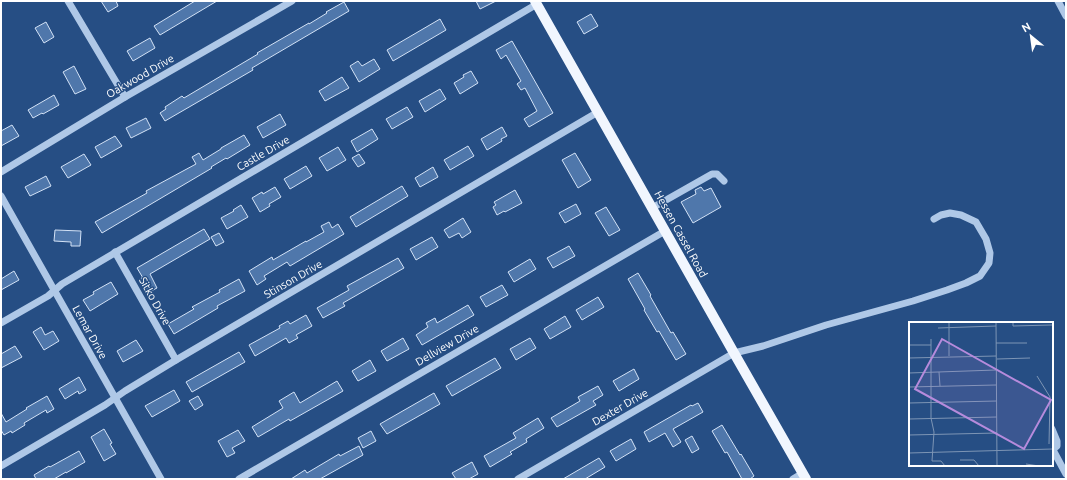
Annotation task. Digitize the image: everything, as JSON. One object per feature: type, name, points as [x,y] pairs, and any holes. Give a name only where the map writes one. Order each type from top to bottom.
[{"type":"main road","name":"Hessen Cassel Road","points":[[536,2],[804,476]]},
{"type":"street","points":[[68,1],[125,97]]},
{"type":"street","name":"Oakwood Drive","points":[[1,172],[125,97],[292,1]]},
{"type":"street","points":[[1058,1],[1066,16]]},
{"type":"street","name":"Castle Drive","points":[[1,323],[48,296],[62,284],[115,252],[536,2]]},
{"type":"street","name":"Stinson Drive","points":[[1,466],[106,405],[125,391],[176,360],[598,112]]},
{"type":"street","points":[[652,208],[712,174],[717,174],[724,182]]},
{"type":"street","name":"Lemar Drive","points":[[1,196],[161,479]]},
{"type":"street","name":"Dexter Drive","points":[[518,479],[734,353],[763,346],[826,325],[947,290],[980,276],[989,263],[990,253],[986,239],[976,222],[961,215],[950,213],[941,215],[934,219]]},
{"type":"street","name":"Dellview Drive","points":[[239,479],[665,231]]},
{"type":"street","name":"Sitko Drive","points":[[115,252],[176,360]]},
{"type":"street","points":[[1053,431],[1057,441],[1057,446],[1053,450],[1066,474]]},
{"type":"street","points":[[793,479],[804,476]]},
{"type":"building","points":[[101,1],[116,1],[118,6],[108,12]]},
{"type":"building","points":[[195,1],[217,1],[160,35],[154,26]]},
{"type":"building","points":[[476,1],[496,1],[480,9]]},
{"type":"building","points":[[344,2],[349,11],[252,68],[253,70],[165,121],[160,113],[166,109],[165,107],[182,96],[184,98]]},
{"type":"building","points":[[591,14],[598,26],[584,34],[577,22]]},
{"type":"building","points":[[440,19],[446,30],[393,61],[387,50]]},
{"type":"building","points":[[46,22],[54,37],[44,43],[35,28]]},
{"type":"building","points":[[150,38],[155,48],[133,61],[127,51]]},
{"type":"building","points":[[512,41],[553,113],[529,127],[524,119],[537,111],[525,88],[521,90],[517,84],[521,81],[506,55],[501,59],[496,50]]},
{"type":"building","points":[[374,59],[380,69],[359,82],[350,66],[358,61],[362,66]]},
{"type":"building","points":[[74,66],[86,89],[75,94],[63,72]]},
{"type":"building","points":[[471,71],[478,83],[460,94],[454,83],[464,77],[463,75]]},
{"type":"building","points":[[342,77],[349,88],[325,101],[319,91]]},
{"type":"building","points":[[440,89],[446,99],[425,112],[419,101]]},
{"type":"building","points":[[54,95],[59,105],[33,118],[28,110]]},
{"type":"building","points":[[407,107],[413,117],[392,129],[386,119]]},
{"type":"building","points":[[280,114],[286,125],[263,138],[257,127]]},
{"type":"building","points":[[146,118],[151,128],[131,138],[126,128]]},
{"type":"building","points":[[12,125],[19,136],[1,146],[1,131]]},
{"type":"building","points":[[502,127],[507,136],[501,139],[502,141],[487,150],[481,139]]},
{"type":"building","points":[[372,129],[378,139],[357,152],[351,141]]},
{"type":"building","points":[[244,135],[250,145],[102,233],[95,222],[147,193],[146,191],[196,164],[192,157],[199,153],[203,160]]},
{"type":"building","points":[[115,136],[122,146],[101,158],[95,147]]},
{"type":"building","points":[[468,146],[474,156],[450,170],[444,160]]},
{"type":"building","points":[[338,147],[346,160],[327,171],[319,158]]},
{"type":"building","points":[[575,153],[591,180],[578,188],[562,160]]},
{"type":"building","points":[[84,154],[91,165],[68,178],[61,167]]},
{"type":"building","points":[[359,154],[365,163],[358,167],[352,158]]},
{"type":"building","points":[[306,166],[312,176],[290,189],[284,179]]},
{"type":"building","points":[[433,167],[438,177],[420,187],[415,178]]},
{"type":"building","points":[[46,176],[51,186],[30,196],[25,187]]},
{"type":"building","points":[[402,186],[408,196],[356,227],[350,217]]},
{"type":"building","points":[[275,187],[281,197],[269,204],[270,206],[260,212],[252,198]]},
{"type":"building","points":[[701,187],[704,191],[711,188],[721,207],[693,223],[681,202],[696,194],[695,190]]},
{"type":"building","points":[[515,190],[522,203],[497,215],[493,207],[496,205],[494,202]]},
{"type":"building","points":[[576,204],[581,214],[565,223],[559,213]]},
{"type":"building","points":[[241,205],[248,217],[227,229],[221,218],[234,211],[233,210]]},
{"type":"building","points":[[606,207],[620,230],[609,236],[595,213]]},
{"type":"building","points":[[463,218],[471,232],[462,238],[459,233],[449,238],[444,230]]},
{"type":"building","points":[[329,222],[332,228],[338,224],[344,234],[290,266],[287,262],[264,276],[266,279],[257,285],[249,271],[272,257],[273,260],[324,232],[321,226]]},
{"type":"building","points":[[204,229],[210,239],[150,274],[157,288],[149,292],[137,268]]},
{"type":"building","points":[[55,230],[81,231],[80,246],[71,246],[71,242],[54,241]]},
{"type":"building","points":[[219,233],[224,242],[216,246],[211,237]]},
{"type":"building","points":[[432,237],[438,247],[416,260],[410,249]]},
{"type":"building","points":[[569,246],[575,256],[553,268],[547,258]]},
{"type":"building","points":[[398,258],[404,268],[343,303],[345,306],[323,318],[317,308],[349,290],[347,286]]},
{"type":"building","points":[[530,259],[536,269],[514,282],[508,272]]},
{"type":"building","points":[[14,271],[19,280],[1,290],[1,279]]},
{"type":"building","points":[[638,273],[671,333],[673,332],[686,354],[676,360],[659,331],[657,332],[628,279]]},
{"type":"building","points":[[239,279],[245,291],[217,306],[218,308],[174,334],[168,324],[194,309],[192,307],[220,292],[219,290]]},
{"type":"building","points":[[111,282],[118,294],[90,311],[83,300],[94,294],[93,292]]},
{"type":"building","points":[[502,285],[508,295],[486,307],[480,297]]},
{"type":"building","points":[[598,297],[604,307],[582,320],[576,310]]},
{"type":"building","points":[[468,305],[474,315],[422,345],[416,335],[428,327],[426,323],[435,318],[437,323]]},
{"type":"building","points":[[306,315],[312,326],[296,335],[298,338],[289,343],[286,338],[255,356],[249,345],[280,328],[279,326],[288,321],[290,324]]},
{"type":"building","points":[[565,316],[571,327],[550,339],[544,329]]},
{"type":"building","points":[[41,327],[45,335],[53,331],[59,341],[44,350],[33,332]]},
{"type":"building","points":[[403,338],[409,349],[387,361],[381,351]]},
{"type":"building","points":[[530,338],[536,348],[516,360],[510,349]]},
{"type":"building","points":[[136,340],[143,351],[123,362],[117,351]]},
{"type":"building","points":[[15,346],[22,357],[1,368],[1,354]]},
{"type":"building","points":[[239,352],[245,362],[192,392],[186,382]]},
{"type":"building","points":[[495,358],[501,368],[452,396],[446,386]]},
{"type":"building","points":[[370,360],[376,371],[358,381],[352,371]]},
{"type":"building","points":[[634,369],[639,379],[619,391],[613,381]]},
{"type":"building","points":[[79,377],[86,390],[79,394],[78,391],[65,399],[59,389]]},
{"type":"building","points":[[337,381],[343,391],[258,437],[252,427],[283,408],[279,401],[294,392],[300,403]]},
{"type":"building","points":[[598,386],[603,395],[593,401],[596,405],[557,427],[551,418],[580,401],[578,397]]},
{"type":"building","points":[[174,390],[180,401],[152,417],[145,406]]},
{"type":"building","points":[[434,393],[440,404],[387,434],[380,424]]},
{"type":"building","points":[[47,396],[54,409],[47,413],[46,410],[24,423],[25,425],[12,433],[11,431],[4,435],[1,430],[1,413],[6,422]]},
{"type":"building","points":[[198,396],[203,405],[195,410],[189,401]]},
{"type":"building","points":[[698,403],[703,412],[673,429],[681,442],[673,447],[665,433],[649,442],[644,432],[691,405],[692,406]]},
{"type":"building","points":[[538,418],[544,428],[526,439],[527,442],[510,452],[512,454],[490,467],[484,456],[516,438],[513,433]]},
{"type":"building","points":[[722,425],[754,476],[750,479],[742,479],[727,452],[725,453],[712,431]]},
{"type":"building","points":[[104,429],[116,454],[104,461],[91,437]]},
{"type":"building","points":[[238,430],[245,441],[232,448],[235,453],[227,457],[218,441]]},
{"type":"building","points":[[371,431],[376,441],[363,448],[358,438]]},
{"type":"building","points":[[692,436],[699,449],[692,453],[685,440]]},
{"type":"building","points":[[631,439],[636,449],[616,461],[610,451]]},
{"type":"building","points":[[359,446],[363,455],[320,479],[291,479],[305,470],[307,473],[339,454],[340,456]]},
{"type":"building","points":[[79,451],[85,462],[54,479],[36,479],[34,475]]},
{"type":"building","points":[[599,458],[605,467],[585,479],[563,479]]},
{"type":"building","points":[[472,462],[478,474],[469,479],[456,479],[452,473]]}]
